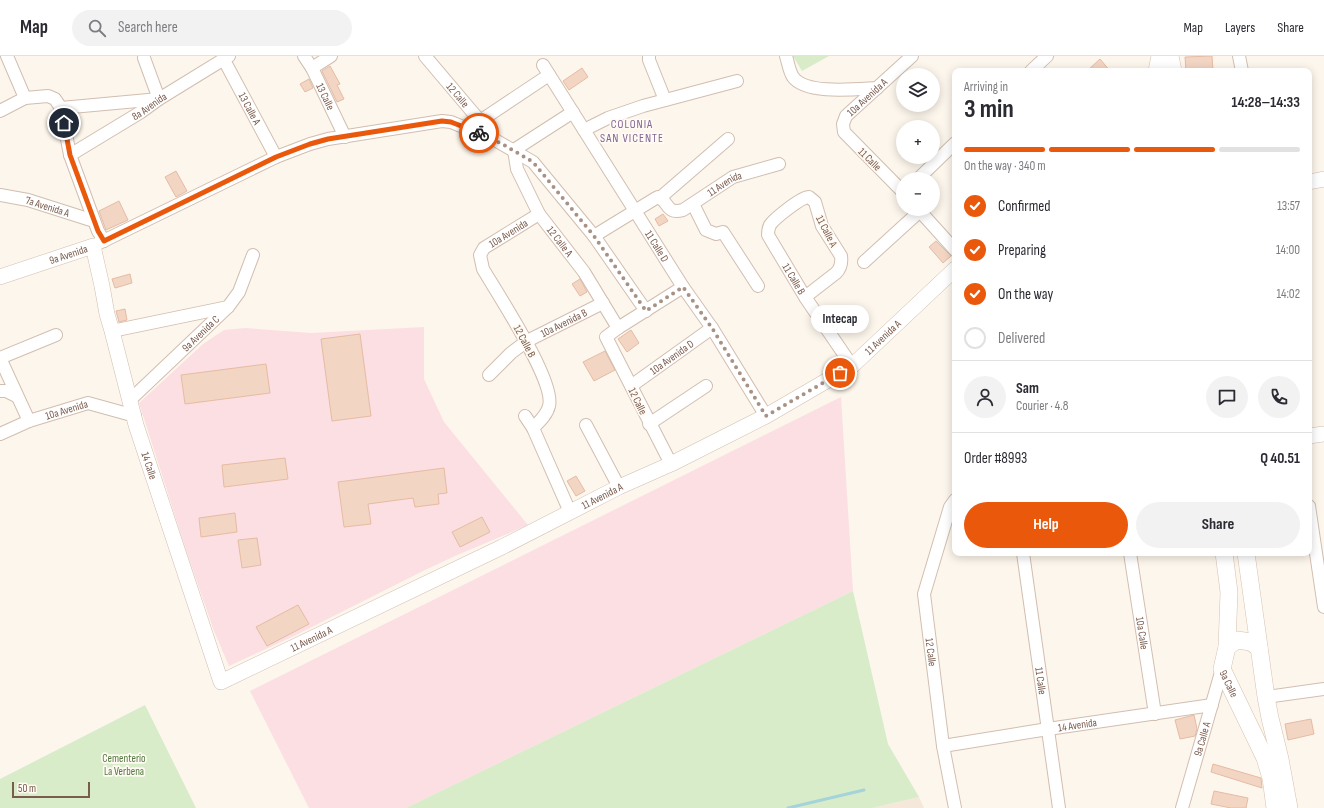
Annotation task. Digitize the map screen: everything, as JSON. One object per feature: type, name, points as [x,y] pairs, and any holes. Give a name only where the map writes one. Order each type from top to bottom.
[{"type":"main road","points":[[1152,56],[1154,68]]},
{"type":"main road","points":[[1156,68],[1160,56]]},
{"type":"main road","points":[[1170,56],[1172,68]]},
{"type":"main road","name":"9a Calle","points":[[1224,556],[1229,592],[1227,647],[1222,669],[1265,758],[1272,778],[1275,808]]},
{"type":"main road","points":[[1246,556],[1266,697],[1289,808]]},
{"type":"main road","points":[[1227,647],[1237,640],[1251,642],[1259,648]]},
{"type":"street","points":[[7,56],[25,98]]},
{"type":"street","name":"13 Calle","points":[[304,56],[312,68],[345,137]]},
{"type":"street","points":[[312,68],[331,56]]},
{"type":"street","name":"12 Calle","points":[[426,56],[494,140],[533,162],[594,236],[646,311]]},
{"type":"street","points":[[649,56],[649,60],[665,100]]},
{"type":"street","points":[[786,56],[792,75],[796,81],[807,86],[827,90],[877,88]]},
{"type":"street","name":"10a Avenida A","points":[[843,124],[846,116],[912,56]]},
{"type":"street","points":[[1034,68],[1047,56]]},
{"type":"street","points":[[1239,56],[1241,68]]},
{"type":"street","points":[[61,108],[159,99],[144,58]]},
{"type":"street","name":"8a Avenida","points":[[70,155],[142,112],[159,99],[226,58]]},
{"type":"street","name":"13 Calle A","points":[[226,58],[276,157]]},
{"type":"street","name":"11 Calle D","points":[[480,121],[546,70],[634,211],[683,287],[712,328],[766,416]]},
{"type":"street","points":[[584,130],[608,118],[665,100],[737,81]]},
{"type":"street","points":[[0,111],[25,98],[48,96],[52,97],[61,108],[70,155],[98,231],[99,243]]},
{"type":"street","points":[[514,150],[573,112]]},
{"type":"street","name":"9a Avenida","points":[[0,277],[99,243],[276,157],[328,139],[442,121],[451,122],[494,140]]},
{"type":"street","name":"11 Calle","points":[[843,124],[844,132],[896,185]]},
{"type":"street","points":[[594,236],[656,198],[661,197],[728,139]]},
{"type":"street","points":[[925,172],[952,147]]},
{"type":"street","name":"12 Calle A","points":[[514,150],[516,169],[539,214],[584,272],[618,328]]},
{"type":"street","name":"11 Avenida","points":[[661,197],[668,208],[675,212],[683,210],[733,177],[779,164]]},
{"type":"street","points":[[1312,181],[1324,179]]},
{"type":"street","name":"7a Avenida A","points":[[0,195],[28,200],[94,221]]},
{"type":"street","name":"11 Calle B","points":[[808,197],[801,199],[772,222],[768,230],[770,239],[805,297],[852,366]]},
{"type":"street","name":"11 Calle A","points":[[805,297],[836,273],[841,266],[842,261],[841,256],[822,226],[814,202],[808,197]]},
{"type":"street","points":[[693,204],[706,230],[716,234],[723,232],[758,286]]},
{"type":"street","name":"10a Avenida","points":[[480,255],[484,248],[539,214]]},
{"type":"street","points":[[864,262],[913,216]]},
{"type":"street","points":[[924,216],[952,247]]},
{"type":"street","name":"14 Calle","points":[[99,243],[102,286],[106,314],[112,331],[134,416],[221,682]]},
{"type":"street","name":"9a Avenida C","points":[[130,400],[228,307],[239,292],[253,255]]},
{"type":"street","name":"12 Calle B","points":[[480,255],[483,269],[527,341],[549,391],[550,400],[546,414],[533,428]]},
{"type":"street","name":"11 Avenida A","points":[[221,682],[766,416],[852,366],[952,272]]},
{"type":"street","points":[[618,328],[683,287]]},
{"type":"street","name":"10a Avenida B","points":[[489,375],[511,353],[527,341],[603,302]]},
{"type":"street","points":[[112,331],[228,307]]},
{"type":"street","name":"12 Calle","points":[[618,328],[606,337],[670,464]]},
{"type":"street","name":"10a Avenida D","points":[[631,386],[712,328]]},
{"type":"street","points":[[30,421],[16,396],[0,358],[56,335]]},
{"type":"street","points":[[649,424],[706,386]]},
{"type":"street","points":[[0,390],[16,396]]},
{"type":"street","name":"10a Avenida","points":[[0,434],[30,421],[88,403],[134,416]]},
{"type":"street","points":[[525,416],[533,428],[570,512]]},
{"type":"street","points":[[586,425],[618,487]]},
{"type":"street","points":[[1312,436],[1324,434]]},
{"type":"street","name":"12 Calle","points":[[952,504],[924,594],[942,746],[955,808]]},
{"type":"street","points":[[1312,526],[1324,607]]},
{"type":"street","name":"11 Calle","points":[[1023,556],[1059,808]]},
{"type":"street","name":"10a Calle","points":[[1130,556],[1155,714]]},
{"type":"street","name":"9a Calle A","points":[[1182,808],[1222,669]]},
{"type":"street","points":[[1266,697],[1324,689]]},
{"type":"street","name":"14 Avenida","points":[[942,746],[1212,705]]},
{"type":"shaded area","points":[[424,327],[424,379],[444,422],[528,525],[425,570],[294,636],[229,666],[214,631],[186,550],[139,403],[203,344],[224,330],[245,328],[311,333]]},
{"type":"shaded area","points":[[841,397],[853,591],[406,808],[309,808],[250,691]]},
{"type":"shaded area","points":[[919,797],[924,808],[872,808]]},
{"type":"green space","points":[[793,56],[829,56],[802,71]]},
{"type":"green space","points":[[853,591],[888,744],[919,797],[872,808],[406,808]]},
{"type":"green space","name":"Cementerio La Verbena","points":[[145,705],[196,808],[0,808],[0,779]]},
{"type":"building","points":[[1212,56],[1213,68],[1186,68],[1185,57]]},
{"type":"building","points":[[1100,59],[1108,68],[1090,68]]},
{"type":"building","points":[[330,66],[340,84],[337,85],[344,99],[337,102],[322,71]]},
{"type":"building","points":[[582,68],[588,77],[569,90],[563,81]]},
{"type":"building","points":[[309,79],[313,88],[305,92],[300,84]]},
{"type":"building","points":[[176,171],[187,191],[176,197],[165,177]]},
{"type":"building","points":[[119,201],[128,220],[106,230],[99,211]]},
{"type":"building","points":[[663,214],[668,221],[659,226],[655,219]]},
{"type":"building","points":[[936,241],[951,256],[943,263],[929,247]]},
{"type":"building","points":[[130,274],[132,283],[115,288],[112,279]]},
{"type":"building","points":[[580,279],[587,292],[580,296],[572,284]]},
{"type":"building","points":[[125,309],[127,320],[119,322],[116,311]]},
{"type":"building","points":[[631,330],[639,343],[627,352],[618,339]]},
{"type":"building","points":[[360,334],[371,416],[332,421],[321,339]]},
{"type":"building","points":[[605,351],[615,370],[594,381],[583,362]]},
{"type":"building","points":[[266,364],[270,393],[185,404],[181,375]]},
{"type":"building","points":[[285,458],[288,479],[224,487],[222,465]]},
{"type":"building","points":[[444,468],[447,493],[438,494],[439,504],[415,507],[413,498],[368,504],[371,524],[344,527],[338,482]]},
{"type":"building","points":[[576,476],[585,491],[576,496],[567,481]]},
{"type":"building","points":[[235,513],[237,532],[201,537],[199,518]]},
{"type":"building","points":[[482,517],[490,532],[460,547],[452,532]]},
{"type":"building","points":[[257,538],[261,565],[242,568],[238,540]]},
{"type":"building","points":[[298,605],[309,624],[267,646],[256,627]]},
{"type":"building","points":[[1194,715],[1197,729],[1195,736],[1180,739],[1175,720]]},
{"type":"building","points":[[1311,719],[1314,734],[1288,740],[1285,724]]},
{"type":"building","points":[[1213,764],[1261,778],[1262,788],[1211,772]]},
{"type":"building","points":[[1214,791],[1248,798],[1246,808],[1231,808],[1211,804]]},
{"type":"waterway","points":[[788,808],[864,790]]},
{"type":"way so far","points":[[479,133],[514,150],[533,162],[594,236],[646,311],[683,287],[712,328],[766,416],[840,373]]},
{"type":"place","name":"Intecap","points":[[840,373]]},
{"type":"district","name":"COLONIA SAN VICENTE","points":[[632,131]]},
{"type":"route","points":[[64,123],[70,155],[98,231],[104,241],[276,157],[310,144],[328,139],[442,121],[451,122],[479,133]]}]
